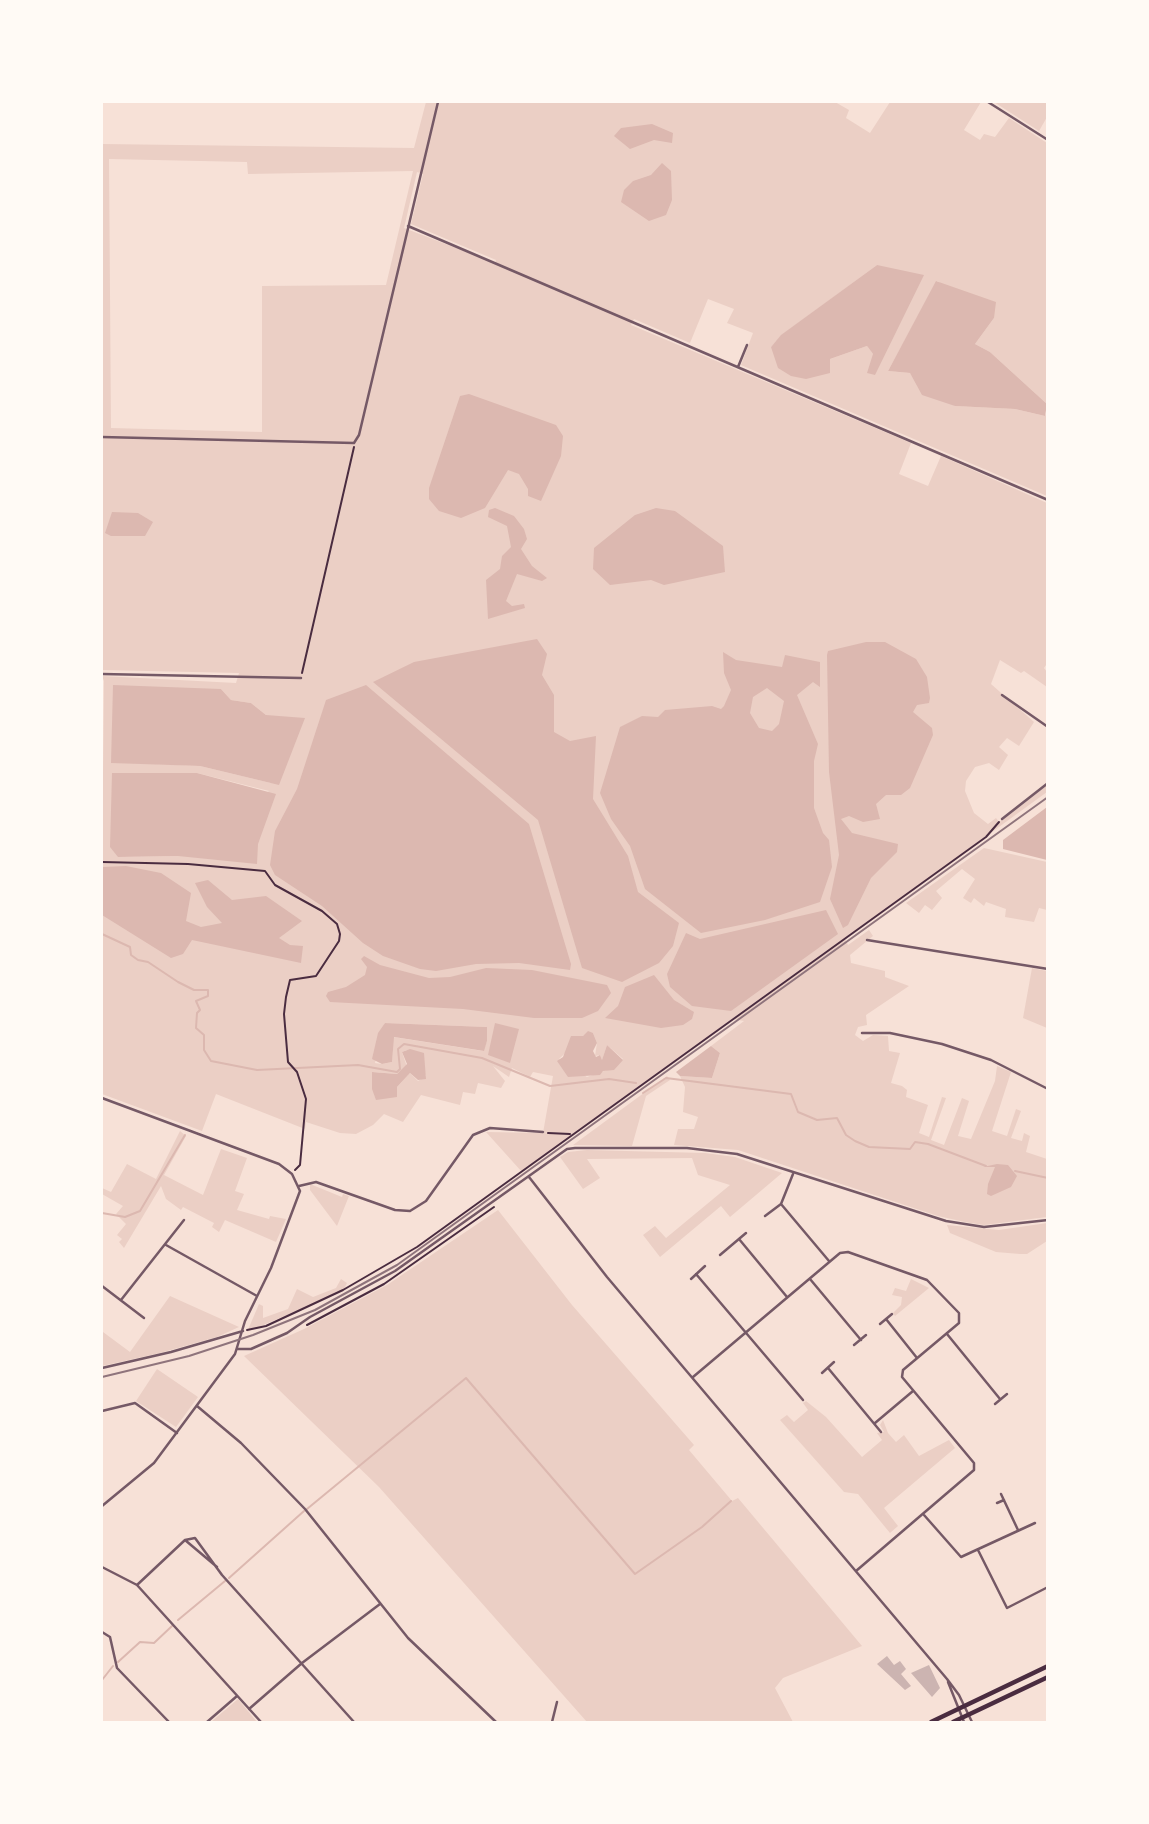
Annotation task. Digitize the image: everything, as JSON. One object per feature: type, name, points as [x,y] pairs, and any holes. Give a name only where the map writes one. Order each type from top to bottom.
[{"type":"main road","points":[[931,1723],[1048,1666]]},
{"type":"main road","points":[[953,1723],[963,1721],[968,1715],[1048,1677]]},
{"type":"street","points":[[102,437],[354,443],[359,435],[438,102]]},
{"type":"street","points":[[988,102],[1048,140]]},
{"type":"street","points":[[408,226],[1048,500]]},
{"type":"street","points":[[738,367],[747,345]]},
{"type":"street","points":[[102,674],[301,678]]},
{"type":"street","points":[[1002,695],[1048,727]]},
{"type":"street","points":[[1002,819],[1048,783]]},
{"type":"street","points":[[867,940],[1048,969]]},
{"type":"street","points":[[862,1033],[890,1033],[942,1044],[990,1060],[1048,1089]]},
{"type":"street","points":[[102,1105],[103,1099],[279,1164],[292,1174],[299,1186],[298,1203],[257,1296],[238,1349],[147,1471],[102,1506]]},
{"type":"street","points":[[299,1186],[316,1182],[396,1210],[410,1210],[426,1200],[473,1135],[490,1128],[524,1128],[543,1132]]},
{"type":"street","points":[[238,1349],[251,1349],[288,1333],[310,1317],[396,1271],[567,1149],[705,1150],[737,1154],[926,1216],[956,1223],[999,1227],[1048,1220]]},
{"type":"street","points":[[765,1216],[781,1204],[793,1174]]},
{"type":"street","points":[[529,1177],[607,1277],[947,1679],[972,1723]]},
{"type":"street","points":[[781,1204],[829,1261]]},
{"type":"street","points":[[121,1300],[184,1220]]},
{"type":"street","points":[[720,1255],[746,1233]]},
{"type":"street","points":[[739,1239],[787,1297]]},
{"type":"street","points":[[166,1245],[257,1296]]},
{"type":"street","points":[[693,1377],[840,1253],[848,1252],[927,1280],[961,1318],[947,1334],[903,1370],[902,1377],[974,1463],[972,1474],[856,1571]]},
{"type":"street","points":[[691,1279],[705,1266]]},
{"type":"street","points":[[696,1274],[803,1401]]},
{"type":"street","points":[[810,1279],[861,1340]]},
{"type":"street","points":[[102,1286],[144,1318]]},
{"type":"street","points":[[880,1324],[892,1314]]},
{"type":"street","points":[[886,1319],[917,1358]]},
{"type":"street","points":[[102,1367],[171,1352],[243,1331]]},
{"type":"street","points":[[947,1334],[1000,1399]]},
{"type":"street","points":[[854,1345],[866,1335]]},
{"type":"street","points":[[822,1373],[834,1362]]},
{"type":"street","points":[[828,1368],[881,1432]]},
{"type":"street","points":[[796,1393],[802,1389]]},
{"type":"street","points":[[874,1423],[913,1391]]},
{"type":"street","points":[[995,1404],[1007,1394]]},
{"type":"street","points":[[102,1411],[135,1403],[177,1433]]},
{"type":"street","points":[[197,1406],[241,1443],[305,1509],[380,1604],[453,1685],[496,1723]]},
{"type":"street","points":[[1001,1494],[1018,1530]]},
{"type":"street","points":[[997,1503],[1004,1500]]},
{"type":"street","points":[[924,1515],[957,1555],[965,1557],[1035,1523]]},
{"type":"street","points":[[137,1585],[185,1540],[195,1538],[217,1567],[354,1723]]},
{"type":"street","points":[[185,1540],[217,1567]]},
{"type":"street","points":[[978,1550],[1006,1608],[1048,1587]]},
{"type":"street","points":[[102,1567],[137,1585],[261,1722]]},
{"type":"street","points":[[250,1709],[302,1663],[380,1604]]},
{"type":"street","points":[[102,1632],[110,1637],[117,1668],[169,1723]]},
{"type":"street","points":[[947,1679],[963,1721]]},
{"type":"street","points":[[207,1723],[237,1696]]},
{"type":"street","points":[[552,1723],[557,1702]]},
{"type":"path","points":[[301,678],[354,443]]},
{"type":"path","points":[[243,1331],[266,1326],[377,1272],[439,1231],[570,1134],[986,838],[1002,819]]},
{"type":"path","points":[[102,862],[188,864],[265,872],[275,886],[331,917],[340,934],[316,975],[290,980],[284,1014],[288,1062],[297,1072],[304,1092],[305,1111],[300,1165],[292,1174]]},
{"type":"path","points":[[543,1132],[570,1134]]},
{"type":"shaded area","points":[[426,102],[835,102],[849,110],[846,118],[870,133],[890,102],[981,102],[964,130],[980,140],[984,134],[995,137],[1009,118],[1047,143],[1047,404],[990,352],[975,344],[994,318],[937,281],[888,371],[910,373],[955,406],[1015,409],[1045,416],[1047,411],[1047,496],[741,365],[753,333],[727,323],[734,309],[708,299],[690,343],[634,319],[631,325],[911,443],[899,474],[928,486],[941,456],[1047,503],[1048,662],[1044,668],[1047,672],[1047,687],[1024,671],[1021,673],[1000,660],[991,684],[1034,722],[1019,746],[1007,738],[999,747],[1008,755],[999,770],[989,763],[975,767],[966,781],[965,791],[974,813],[988,824],[996,818],[999,822],[1047,785],[1047,792],[845,939],[848,945],[869,930],[873,936],[850,955],[851,963],[885,971],[885,977],[909,986],[866,1015],[867,1025],[858,1027],[855,1035],[863,1041],[873,1035],[888,1036],[889,1051],[900,1053],[891,1083],[907,1090],[906,1097],[928,1105],[919,1133],[929,1137],[942,1097],[946,1098],[931,1140],[944,1145],[962,1098],[969,1101],[958,1136],[971,1139],[995,1081],[997,1066],[1011,1072],[992,1131],[1007,1136],[1016,1109],[1021,1111],[1011,1138],[1022,1141],[1024,1133],[1030,1136],[1026,1152],[1047,1159],[1047,1217],[984,1225],[965,1222],[938,1216],[738,1150],[674,1145],[678,1129],[694,1129],[698,1117],[683,1112],[685,1087],[680,1076],[712,1078],[720,1053],[711,1046],[744,1021],[733,1019],[522,1172],[486,1132],[543,1133],[553,1076],[533,1072],[530,1077],[512,1068],[509,1077],[493,1066],[505,1081],[501,1088],[478,1083],[475,1094],[463,1092],[460,1105],[421,1095],[403,1122],[384,1114],[373,1125],[356,1134],[340,1133],[306,1122],[305,1129],[216,1094],[202,1131],[102,1094],[102,870],[119,867],[102,867],[102,676],[236,683],[239,673],[102,670],[102,144],[414,148]],"holes":[[[109,159],[247,162],[248,174],[413,171],[386,285],[262,286],[262,432],[111,428]],[[417,172],[423,174],[411,224],[496,260],[495,263],[404,228]],[[877,265],[875,375],[873,354],[867,346],[830,359],[771,347],[782,335]],[[221,689],[231,700],[251,703],[266,715],[271,783],[200,766],[111,762]],[[197,773],[269,791],[178,856],[118,857]],[[385,1023],[487,1027],[487,1041],[483,1051],[393,1037],[392,1062],[375,1063]],[[593,1033],[597,1043],[595,1056],[600,1055],[602,1061],[607,1045],[623,1059],[615,1067],[587,1077],[559,1059],[583,1036]],[[407,1050],[424,1058],[423,1070],[426,1076],[418,1081],[410,1073],[397,1087],[373,1072],[397,1074],[407,1067],[402,1052]]]},
{"type":"shaded area","points":[[994,102],[1047,102],[1047,117],[1039,131]]},
{"type":"shaded area","points":[[652,124],[673,133],[672,143],[654,140],[630,149],[614,136],[621,128]]},
{"type":"shaded area","points":[[662,163],[671,171],[672,200],[666,215],[649,221],[621,202],[624,190],[633,181],[651,175]]},
{"type":"shaded area","points":[[877,265],[924,275],[875,375],[867,373],[873,354],[867,346],[830,359],[830,373],[806,379],[791,376],[778,368],[771,347],[781,335]]},
{"type":"shaded area","points":[[936,281],[996,302],[994,318],[975,344],[990,352],[1047,404],[1045,416],[1015,409],[955,406],[922,395],[910,373],[888,371]]},
{"type":"shaded area","points":[[469,394],[556,425],[563,436],[561,456],[541,501],[528,496],[528,489],[519,474],[508,470],[485,508],[461,518],[439,511],[429,499],[429,488],[460,396]]},
{"type":"shaded area","points":[[495,508],[514,516],[524,529],[527,539],[521,549],[532,566],[547,578],[542,581],[517,574],[506,601],[512,606],[524,604],[525,608],[488,619],[486,580],[500,569],[502,556],[511,547],[507,526],[488,517],[489,510]]},
{"type":"shaded area","points":[[656,508],[675,511],[723,546],[725,572],[664,585],[651,580],[610,585],[593,569],[594,548],[635,515]]},
{"type":"shaded area","points":[[112,512],[138,513],[153,522],[145,536],[111,536],[105,533]]},
{"type":"shaded area","points":[[537,639],[547,654],[542,675],[554,695],[554,732],[570,741],[596,736],[593,799],[628,856],[638,892],[679,923],[673,946],[659,963],[622,982],[582,968],[538,820],[373,682],[414,662]]},
{"type":"shaded area","points":[[866,642],[885,642],[916,659],[927,677],[930,698],[929,703],[917,705],[913,712],[932,728],[933,735],[910,788],[901,795],[886,795],[876,804],[880,819],[863,822],[849,816],[841,819],[852,833],[898,844],[897,852],[871,878],[848,925],[843,928],[830,899],[839,855],[829,772],[827,655],[828,651]]},
{"type":"shaded area","points":[[723,652],[736,660],[782,667],[785,655],[820,662],[820,687],[813,682],[797,695],[818,744],[814,761],[814,808],[823,833],[829,840],[832,867],[820,902],[765,920],[701,933],[645,889],[630,846],[611,819],[600,793],[620,727],[642,716],[658,717],[665,710],[712,706],[721,709],[731,690],[724,673]],"holes":[[[767,688],[784,701],[779,724],[772,731],[759,728],[750,713],[753,697]]]},
{"type":"shaded area","points":[[113,685],[221,689],[231,700],[251,703],[266,715],[305,718],[279,785],[200,766],[111,763]]},
{"type":"shaded area","points":[[366,685],[529,824],[571,964],[570,970],[519,963],[476,964],[436,971],[420,969],[383,956],[363,943],[322,906],[275,875],[270,865],[275,831],[297,789],[326,700]]},
{"type":"shaded area","points":[[112,773],[197,773],[276,794],[258,844],[257,864],[178,856],[118,857],[110,847]]},
{"type":"shaded area","points":[[1047,807],[1047,860],[1003,849],[1003,840]]},
{"type":"shaded area","points":[[984,848],[1047,862],[1047,910],[1039,908],[1034,922],[1005,917],[1006,909],[986,902],[984,906],[974,898],[971,903],[963,898],[975,879],[962,869],[936,891],[942,898],[932,910],[925,905],[919,913],[906,903]]},
{"type":"shaded area","points":[[126,866],[161,873],[191,893],[186,921],[201,927],[222,923],[207,907],[195,883],[208,880],[232,900],[266,896],[302,921],[279,938],[290,945],[303,946],[301,963],[192,940],[183,954],[171,958],[102,915],[102,867]]},
{"type":"shaded area","points":[[826,910],[838,934],[731,1011],[692,1006],[670,987],[667,974],[686,933],[700,939]]},
{"type":"shaded area","points":[[364,956],[380,965],[429,978],[450,977],[486,968],[532,970],[607,985],[611,993],[598,1011],[582,1018],[534,1018],[463,1009],[330,1002],[326,996],[328,992],[346,987],[365,975],[367,967],[361,959]]},
{"type":"shaded area","points":[[1032,968],[1047,971],[1047,1028],[1023,1018]]},
{"type":"shaded area","points":[[654,975],[674,1000],[694,1012],[692,1019],[683,1025],[661,1028],[605,1018],[618,1006],[625,987]]},
{"type":"shaded area","points":[[385,1023],[487,1027],[487,1041],[484,1051],[394,1037],[392,1062],[382,1064],[372,1059],[378,1033]]},
{"type":"shaded area","points":[[495,1023],[519,1029],[510,1063],[488,1055]]},
{"type":"shaded area","points":[[588,1031],[593,1033],[597,1043],[593,1051],[596,1057],[600,1055],[602,1060],[607,1045],[623,1060],[614,1070],[603,1071],[600,1075],[568,1077],[557,1061],[563,1057],[571,1036],[583,1036]]},
{"type":"shaded area","points":[[711,1046],[720,1053],[712,1078],[680,1076],[676,1072]]},
{"type":"shaded area","points":[[410,1049],[424,1053],[426,1079],[418,1080],[410,1073],[397,1087],[397,1097],[376,1100],[372,1089],[372,1072],[397,1074],[407,1064],[402,1052]]},
{"type":"shaded area","points":[[667,1076],[670,1080],[646,1096],[632,1146],[573,1145]]},
{"type":"shaded area","points":[[180,1131],[186,1136],[164,1175],[203,1195],[221,1149],[247,1158],[235,1191],[244,1194],[237,1210],[269,1219],[270,1216],[286,1219],[276,1242],[225,1220],[219,1232],[212,1227],[214,1223],[183,1207],[181,1210],[166,1199],[161,1186],[124,1248],[119,1242],[122,1239],[117,1235],[126,1224],[116,1214],[123,1206],[102,1194],[102,1188],[111,1192],[127,1164],[156,1179]]},
{"type":"shaded area","points":[[587,1150],[705,1153],[735,1157],[782,1173],[730,1217],[721,1206],[660,1257],[643,1235],[655,1226],[666,1238],[730,1185],[698,1175],[692,1158],[587,1159],[600,1178],[583,1189],[560,1157],[568,1152]]},
{"type":"shaded area","points":[[1008,1165],[1017,1176],[1011,1187],[991,1196],[987,1194],[988,1184],[995,1167],[983,1167]]},
{"type":"shaded area","points":[[310,1184],[342,1197],[343,1194],[349,1196],[337,1226],[310,1190]]},
{"type":"shaded area","points":[[498,1210],[572,1305],[694,1445],[689,1450],[732,1501],[738,1498],[862,1646],[783,1678],[775,1688],[793,1722],[587,1722],[379,1487],[244,1356],[304,1329],[387,1285]]},
{"type":"shaded area","points":[[1047,1223],[1047,1241],[1027,1254],[996,1252],[950,1233],[947,1225],[999,1230]]},
{"type":"shaded area","points":[[341,1279],[347,1283],[343,1291],[247,1332],[259,1304],[263,1306],[263,1318],[288,1309],[297,1289],[313,1297],[336,1288]]},
{"type":"shaded area","points":[[911,1279],[929,1288],[895,1316],[893,1313],[901,1305],[902,1297],[892,1295],[895,1288],[906,1291]]},
{"type":"shaded area","points":[[170,1296],[239,1327],[217,1337],[102,1366],[103,1332],[130,1352]]},
{"type":"shaded area","points":[[157,1369],[198,1397],[176,1427],[136,1401]]},
{"type":"shaded area","points":[[806,1401],[826,1417],[862,1457],[882,1440],[877,1433],[884,1432],[880,1425],[883,1420],[888,1433],[896,1442],[904,1435],[919,1456],[949,1440],[955,1448],[884,1508],[898,1526],[890,1533],[858,1494],[844,1492],[780,1420],[787,1415],[794,1422],[808,1410],[803,1403]]},
{"type":"shaded area","points":[[238,1699],[257,1722],[211,1722]]},
{"type":"building","points":[[887,1656],[894,1665],[900,1661],[906,1669],[901,1674],[911,1686],[905,1690],[877,1664]]},
{"type":"building","points":[[929,1665],[940,1688],[932,1697],[911,1673]]},
{"type":"waterway","points":[[102,934],[130,947],[131,955],[148,962],[178,982],[194,990],[208,990],[208,996],[196,1001],[200,1010],[197,1013],[196,1028],[204,1035],[204,1050],[211,1061],[257,1070],[358,1065],[397,1072],[400,1069],[398,1049],[404,1044],[482,1058],[550,1086],[609,1079],[636,1083]]},
{"type":"waterway","points":[[643,1093],[666,1078],[791,1094],[798,1112],[817,1120],[837,1118],[846,1135],[869,1147],[910,1149],[915,1142],[928,1144],[986,1166]]},
{"type":"waterway","points":[[102,1213],[125,1217],[140,1211],[185,1135]]},
{"type":"waterway","points":[[1015,1171],[1048,1178]]},
{"type":"waterway","points":[[307,1509],[466,1378],[635,1574],[702,1527],[731,1501]]},
{"type":"waterway","points":[[229,1578],[304,1511]]},
{"type":"waterway","points":[[178,1620],[225,1581]]},
{"type":"waterway","points":[[118,1662],[140,1642],[154,1643],[172,1626]]},
{"type":"waterway","points":[[102,1680],[113,1666]]},
{"type":"railway","points":[[102,1377],[189,1356],[253,1335],[315,1310],[397,1265],[1048,797]]}]
